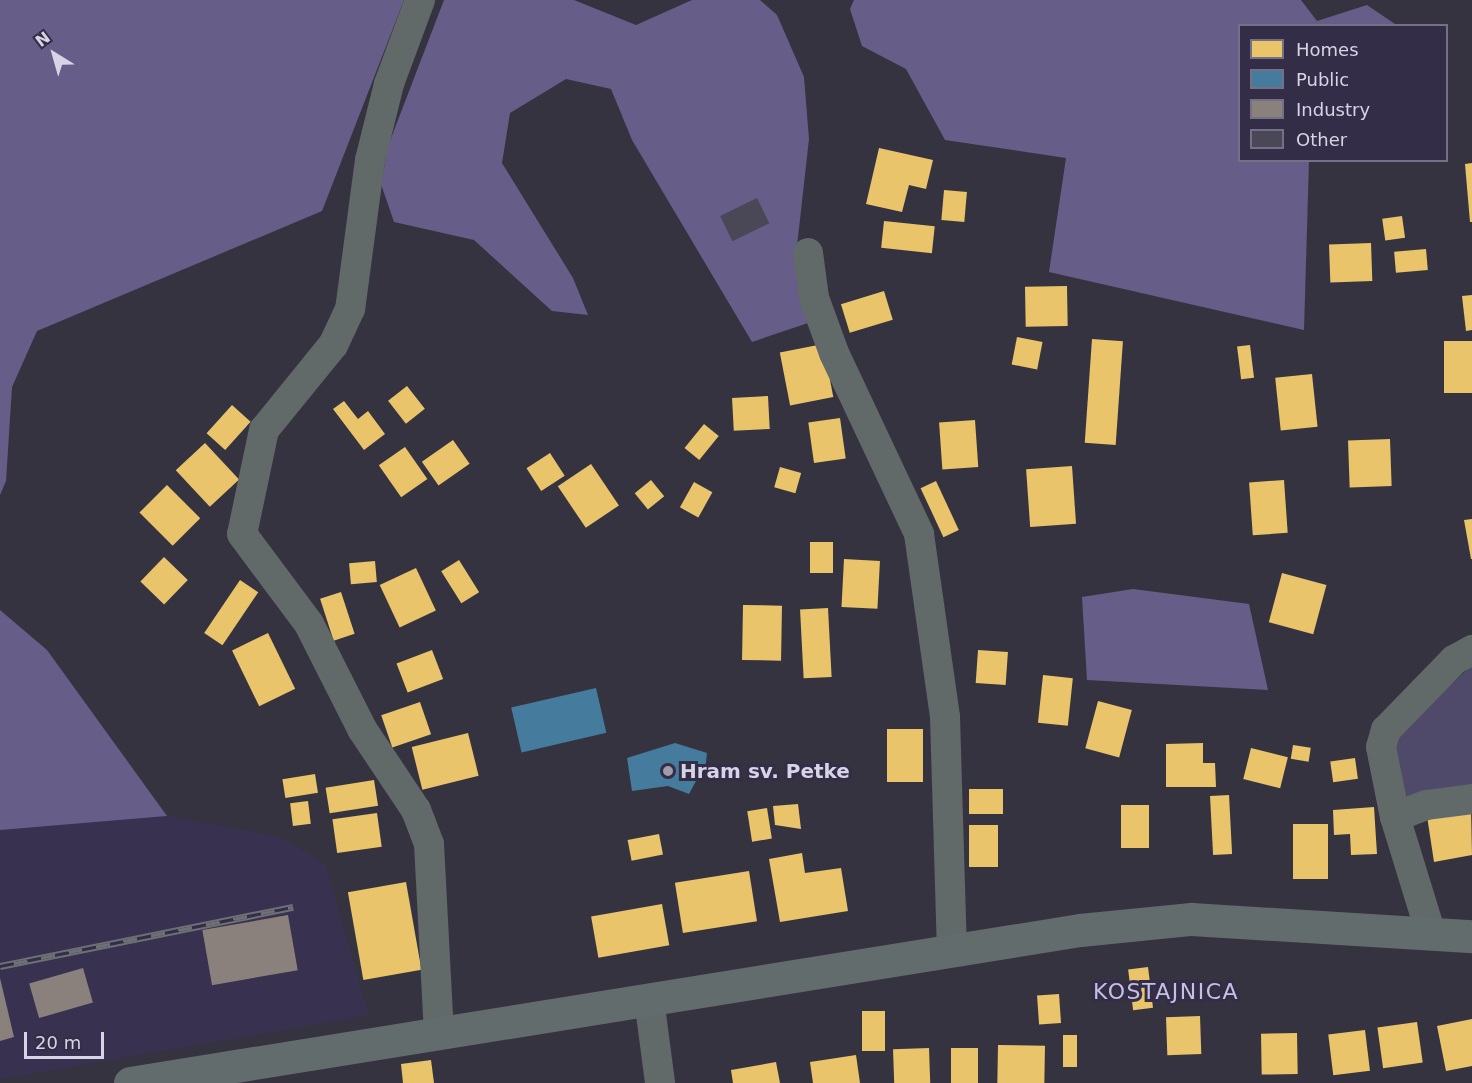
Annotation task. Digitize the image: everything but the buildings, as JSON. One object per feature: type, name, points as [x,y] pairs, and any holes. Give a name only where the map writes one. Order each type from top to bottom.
[{"type":"main road","points":[[130,1083],[952,950],[1191,919],[1472,936]]},
{"type":"street","points":[[420,0],[389,84],[369,160],[350,309],[333,345],[264,430],[242,534],[309,624],[362,729],[425,832],[434,868],[439,1034]]},
{"type":"street","points":[[808,253],[814,298],[834,353],[919,534],[945,717],[952,950]]},
{"type":"street","points":[[1431,934],[1395,817],[1381,762],[1386,730],[1454,660],[1472,650]]},
{"type":"street","points":[[1395,817],[1427,805],[1472,799]]},
{"type":"street","points":[[649,999],[660,1083]]},
{"type":"shaded area","points":[[0,0],[404,0],[322,211],[37,331],[12,387],[6,481],[0,495]]},
{"type":"shaded area","points":[[444,0],[574,0],[636,25],[692,0],[760,0],[777,15],[804,77],[809,139],[796,255],[811,322],[752,342],[632,140],[611,89],[566,79],[510,113],[502,163],[573,278],[588,315],[552,311],[474,240],[394,222],[381,184],[388,146]]},
{"type":"shaded area","points":[[854,0],[1301,0],[1317,21],[1367,5],[1395,24],[1238,24],[1238,162],[1309,162],[1304,330],[1049,272],[1066,158],[945,140],[906,69],[862,46],[850,9]]},
{"type":"shaded area","points":[[1133,589],[1249,604],[1268,690],[1087,680],[1082,597]]},
{"type":"shaded area","points":[[0,610],[47,650],[167,816],[0,830]]},
{"type":"shaded area","points":[[1472,665],[1472,785],[1400,800],[1395,736]]},
{"type":"shaded area","points":[[167,816],[280,837],[325,864],[369,1015],[0,1079],[0,830]]},
{"type":"railway","points":[[0,966],[293,907]]},
{"type":"place","name":"Hram sv. Petke","points":[[668,771]]},
{"type":"district","name":"KOSTAJNICA","points":[[1166,992]]}]
